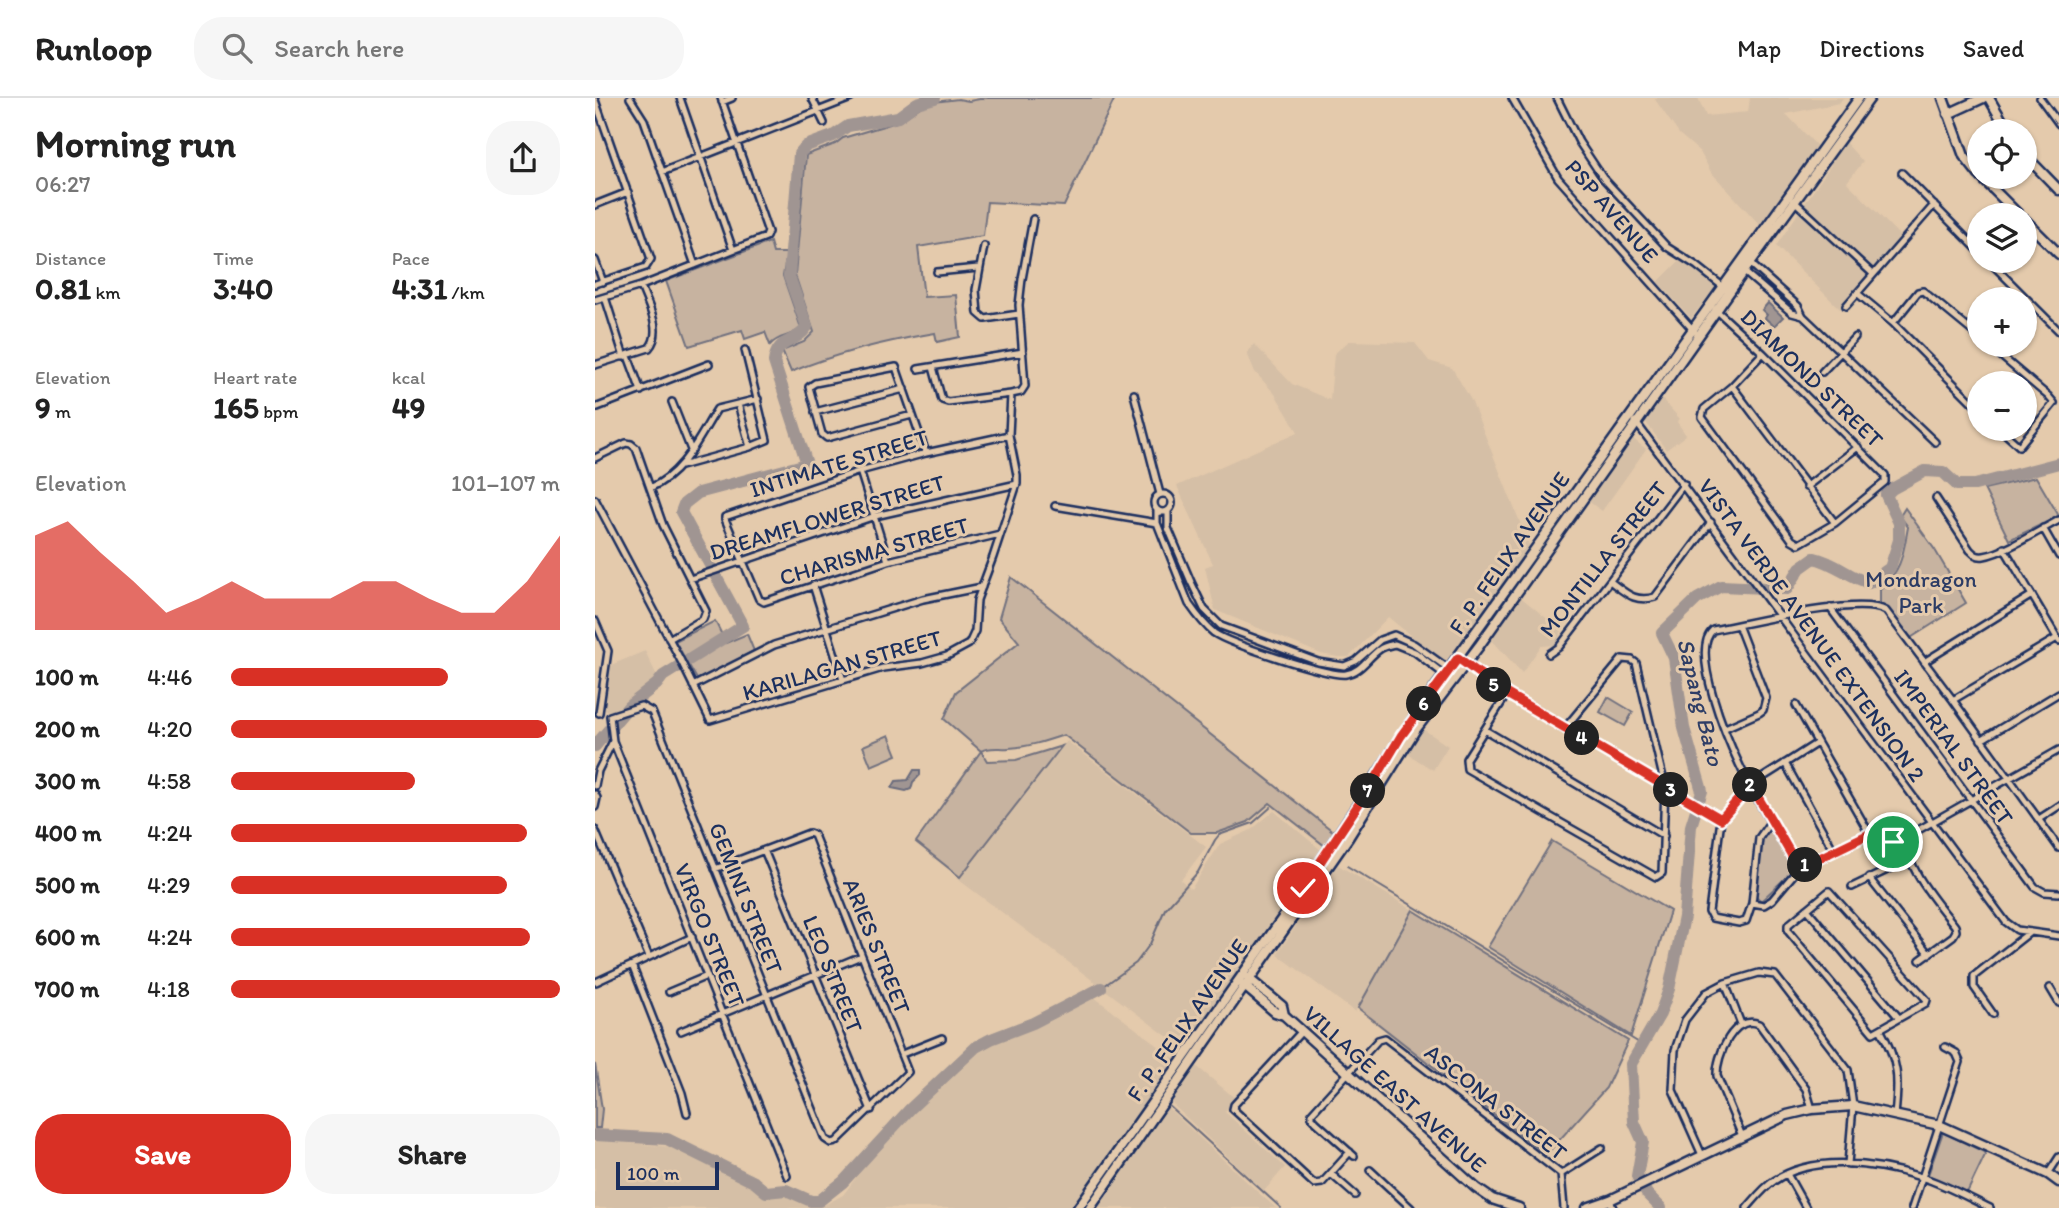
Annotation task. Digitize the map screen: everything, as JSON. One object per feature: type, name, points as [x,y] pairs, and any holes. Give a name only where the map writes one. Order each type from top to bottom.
[{"type":"main road","name":"F. P. FELIX AVENUE","points":[[1741,269],[1750,264],[1859,98]]},
{"type":"main road","name":"F. P. FELIX AVENUE","points":[[1462,661],[1630,416],[1666,374],[1792,199],[1870,98]]},
{"type":"main road","points":[[1943,98],[1967,161]]},
{"type":"main road","points":[[1948,114],[1983,98]]},
{"type":"main road","points":[[1989,98],[2001,119]]},
{"type":"main road","points":[[2037,167],[2059,190]]},
{"type":"main road","points":[[1993,189],[2007,203]]},
{"type":"main road","points":[[2037,232],[2059,254]]},
{"type":"main road","name":"F. P. FELIX AVENUE","points":[[1078,1208],[1364,813],[1451,675],[1637,423],[1666,374]]},
{"type":"main road","name":"F. P. FELIX AVENUE","points":[[1090,1208],[1244,980]]},
{"type":"main road","name":"VILLAGE EAST AVENUE","points":[[1244,980],[1275,1012],[1284,1015],[1476,1188],[1508,1207],[1519,1208]]},
{"type":"main road","points":[[1587,1208],[1612,1204],[1648,1181],[1787,1115],[1812,1109],[1853,1106],[1939,1125],[2048,1174],[2059,1182]]},
{"type":"street","points":[[630,98],[644,120],[695,265]]},
{"type":"street","points":[[680,98],[733,250]]},
{"type":"street","points":[[595,300],[641,286],[766,237],[768,232],[721,100],[732,98]]},
{"type":"street","points":[[813,98],[824,123]]},
{"type":"street","points":[[662,172],[851,98]]},
{"type":"street","name":"PSP AVENUE","points":[[1512,98],[1558,178],[1696,333]]},
{"type":"street","points":[[1557,98],[1579,142],[1611,188],[1667,247],[1697,266],[1726,290]]},
{"type":"street","points":[[2040,98],[2059,124]]},
{"type":"street","points":[[595,100],[651,259],[646,267],[595,284]]},
{"type":"street","points":[[2050,114],[2059,110]]},
{"type":"street","points":[[595,127],[604,124]]},
{"type":"street","points":[[1902,173],[1967,238]]},
{"type":"street","points":[[595,205],[628,192]]},
{"type":"street","points":[[1792,199],[1873,274]]},
{"type":"street","points":[[1846,306],[1934,205]]},
{"type":"street","points":[[933,366],[942,400],[947,402],[1021,392],[1025,386],[1019,314],[1022,278],[1033,219]]},
{"type":"street","points":[[985,246],[978,268],[976,290],[980,316],[985,319],[1019,314]]},
{"type":"street","points":[[595,260],[603,282]]},
{"type":"street","points":[[1750,264],[1798,306],[1803,316],[1935,442]]},
{"type":"street","points":[[937,272],[978,268]]},
{"type":"street","points":[[1741,269],[1792,313],[1803,316]]},
{"type":"street","points":[[2001,273],[2059,331]]},
{"type":"street","points":[[595,365],[649,348],[657,336],[641,286]]},
{"type":"street","points":[[1893,323],[1918,292],[1923,291],[1967,327]]},
{"type":"street","points":[[1857,293],[1893,323],[1967,397]]},
{"type":"street","points":[[605,297],[641,391]]},
{"type":"street","name":"DIAMOND STREET","points":[[1713,307],[1763,353],[1886,477],[1885,482],[1835,523]]},
{"type":"street","points":[[1822,372],[1855,337]]},
{"type":"street","points":[[681,466],[765,442],[767,438],[745,350]]},
{"type":"street","points":[[918,369],[1023,352]]},
{"type":"street","points":[[1732,386],[1835,523],[1801,543],[1796,544],[1792,540],[1702,414],[1763,353]]},
{"type":"street","points":[[2002,357],[2019,371]]},
{"type":"street","points":[[595,408],[709,364]]},
{"type":"street","points":[[912,415],[830,438],[822,434],[809,387],[815,383],[895,367],[926,453]]},
{"type":"street","points":[[2037,387],[2054,403],[2037,426]]},
{"type":"street","points":[[815,412],[904,389]]},
{"type":"street","points":[[595,499],[693,686],[774,645],[923,599],[982,587],[1017,484],[1009,435],[1011,394]]},
{"type":"street","points":[[1134,394],[1160,494]]},
{"type":"street","points":[[650,488],[664,481],[681,466],[717,410],[758,399]]},
{"type":"street","points":[[672,402],[691,450]]},
{"type":"street","points":[[738,404],[750,447]]},
{"type":"street","name":"VISTA VERDE AVENUE EXTENSION 2","points":[[1630,416],[1765,593],[2006,922],[2017,930],[2059,936]]},
{"type":"street","name":"INTIMATE STREET","points":[[743,561],[726,523],[726,517],[860,471],[1009,435]]},
{"type":"street","points":[[595,458],[626,443],[636,448],[663,525],[706,616],[669,639]]},
{"type":"street","points":[[1806,487],[1858,447]]},
{"type":"street","points":[[860,471],[888,561]]},
{"type":"street","name":"DREAMFLOWER STREET","points":[[690,579],[875,516],[1017,484]]},
{"type":"street","name":"MONTILLA STREET","points":[[1549,654],[1559,647],[1611,582],[1683,484]]},
{"type":"street","points":[[1160,494],[1155,497],[1154,503],[1157,523],[1189,604],[1214,633],[1275,657],[1345,675],[1358,670],[1381,648],[1395,644],[1415,652],[1451,675]]},
{"type":"street","points":[[1160,494],[1171,498],[1168,528],[1205,609],[1221,626],[1318,662],[1343,666],[1356,661],[1380,640],[1394,635],[1414,644],[1451,675]]},
{"type":"street","points":[[1936,498],[1976,556],[1984,556],[2004,548],[2059,520]]},
{"type":"street","points":[[1055,506],[1157,523]]},
{"type":"street","points":[[1157,510],[1168,510]]},
{"type":"street","points":[[1611,582],[1632,597],[1655,597],[1711,522]]},
{"type":"street","points":[[2043,528],[2059,556]]},
{"type":"street","name":"CHARISMA STREET","points":[[743,561],[759,598],[764,602],[888,561],[1000,534]]},
{"type":"street","points":[[1953,700],[2058,639],[2004,548]]},
{"type":"street","points":[[813,585],[843,680]]},
{"type":"street","name":"KARILAGAN STREET","points":[[693,686],[710,720],[883,668],[922,663],[947,656],[969,644],[975,631],[977,600],[982,587]]},
{"type":"street","points":[[1924,662],[2032,595]]},
{"type":"street","points":[[1799,868],[1739,766],[1714,703],[1705,656],[1706,638],[1713,629],[1830,608],[1881,609],[1890,616],[2059,848]]},
{"type":"street","name":"IMPERIAL STREET","points":[[1830,608],[2035,887],[2044,892],[2059,893]]},
{"type":"street","points":[[1197,616],[1205,609]]},
{"type":"street","points":[[595,621],[608,651],[597,714],[611,721]]},
{"type":"street","points":[[1725,728],[1759,713],[1766,698],[1738,625]]},
{"type":"street","points":[[1275,657],[1279,648]]},
{"type":"street","points":[[1507,694],[1466,759],[1467,769],[1656,877],[1662,873],[1665,786],[1636,663],[1622,659],[1565,728]]},
{"type":"street","points":[[1462,661],[1507,694],[1721,819]]},
{"type":"street","points":[[1982,740],[2059,693]]},
{"type":"street","points":[[1796,705],[1878,847],[1893,842]]},
{"type":"street","name":"GEMINI STREET","points":[[611,721],[621,712],[641,706],[652,712],[825,1139],[831,1143],[836,1142],[870,1110]]},
{"type":"street","name":"VIRGO STREET","points":[[611,721],[613,741],[787,1176]]},
{"type":"street","points":[[1485,730],[1664,835]]},
{"type":"street","points":[[595,786],[598,771],[613,741]]},
{"type":"street","points":[[1771,821],[1759,838],[1752,903],[1744,923],[1712,918],[1709,912],[1721,819],[1751,785],[1817,743]]},
{"type":"street","points":[[1920,960],[1953,936],[1956,929],[1910,859],[1906,837],[2059,750]]},
{"type":"street","points":[[1785,763],[1834,851]]},
{"type":"street","points":[[595,794],[595,807]]},
{"type":"street","points":[[2039,819],[2059,806]]},
{"type":"street","points":[[595,830],[649,957]]},
{"type":"street","name":"ARIES STREET","points":[[764,850],[809,833],[814,835],[908,1069],[907,1076],[870,1110]]},
{"type":"street","points":[[1752,903],[1764,905],[1772,900],[1799,868],[1869,834]]},
{"type":"street","points":[[715,869],[764,850]]},
{"type":"street","name":"LEO STREET","points":[[764,850],[870,1110]]},
{"type":"street","points":[[1852,887],[1910,859]]},
{"type":"street","points":[[1869,878],[1929,954]]},
{"type":"street","points":[[1831,891],[1927,1000],[1899,1018],[1871,1032],[1788,931],[1788,925],[1831,891]]},
{"type":"street","points":[[1807,909],[1899,1018]]},
{"type":"street","points":[[1993,1014],[1974,987],[1974,976],[2030,932]]},
{"type":"street","points":[[596,982],[692,937]]},
{"type":"street","points":[[681,1031],[861,956]]},
{"type":"street","points":[[632,965],[682,1093],[687,1113]]},
{"type":"street","points":[[1702,1154],[1673,1090],[1675,1050],[1685,1020],[1706,993],[1725,983],[1759,973],[1771,973],[1843,1062],[1851,1086],[1853,1106],[1848,1164]]},
{"type":"street","points":[[669,992],[707,976]]},
{"type":"street","points":[[1725,983],[1741,1024]]},
{"type":"street","points":[[2050,988],[2059,1003]]},
{"type":"street","points":[[1742,1136],[1717,1076],[1717,1068],[1731,1035],[1741,1024],[1750,1021],[1759,1024],[1806,1089],[1812,1109]]},
{"type":"street","points":[[1880,1029],[1891,1049],[1898,1081],[1895,1115]]},
{"type":"street","points":[[1302,1031],[1233,1109],[1314,1184],[1322,1183],[1352,1154],[1312,1117],[1313,1112],[1348,1073]]},
{"type":"street","points":[[902,1054],[941,1038]]},
{"type":"street","name":"ASCONA STREET","points":[[1348,1073],[1383,1038],[1388,1039],[1561,1174],[1564,1208]]},
{"type":"street","points":[[1912,1208],[1959,1062],[1958,1055],[1945,1047]]},
{"type":"street","points":[[1561,1174],[1602,1148]]},
{"type":"street","points":[[2048,1174],[2059,1157]]},
{"type":"street","points":[[1747,1208],[1772,1182],[1787,1174],[1808,1165],[1848,1164],[1922,1177],[1990,1208]]},
{"type":"street","points":[[1370,1170],[1411,1208]]},
{"type":"street","points":[[1331,1174],[1355,1195]]},
{"type":"street","points":[[1787,1174],[1806,1208]]},
{"type":"shaded area","points":[[1654,98],[1698,98],[1706,116],[1748,112],[1750,98],[1843,98],[1839,103],[1786,114],[1817,146],[1760,225],[1711,172],[1700,152],[1679,134]]},
{"type":"shaded area","points":[[1845,142],[1863,162],[1847,182],[1900,236],[1840,309],[1776,246],[1831,165],[1831,158]]},
{"type":"shaded area","points":[[1680,260],[1693,264],[1717,286],[1691,318],[1658,282]]},
{"type":"shaded area","points":[[1768,303],[1783,317],[1774,326],[1765,318],[1767,315],[1762,310]]},
{"type":"shaded area","points":[[1349,341],[1415,343],[1429,361],[1452,368],[1471,400],[1529,545],[1448,666],[1388,617],[1349,657],[1338,657],[1321,654],[1215,610],[1205,567],[1213,564],[1177,486],[1298,432],[1275,394],[1255,372],[1247,353],[1254,344],[1292,384],[1330,400],[1334,354]]},
{"type":"shaded area","points":[[1662,399],[1680,419],[1677,422],[1686,435],[1666,450],[1645,421]]},
{"type":"shaded area","points":[[1629,436],[1646,449],[1602,511],[1585,499]]},
{"type":"shaded area","points":[[1518,595],[1562,631],[1555,645],[1541,646],[1522,673],[1490,638]]},
{"type":"shaded area","points":[[645,651],[659,680],[620,709],[605,710],[611,665]]},
{"type":"shaded area","points":[[1423,729],[1448,746],[1433,770],[1408,754]]},
{"type":"shaded area","points":[[1067,741],[1206,847],[1181,880],[1191,889],[1220,844],[1251,830],[1274,811],[1321,850],[1184,1049],[959,880]]},
{"type":"shaded area","points":[[914,770],[920,770],[920,775],[913,782],[911,789],[906,791],[892,788],[896,781],[908,780]]},
{"type":"shaded area","points":[[1338,865],[1413,910],[1355,1012],[1277,954]]},
{"type":"shaded area","points":[[1094,997],[1177,1060],[1074,1208],[819,1208],[843,1195],[887,1136],[977,1054],[995,1042],[1048,1022]]},
{"type":"shaded area","points":[[1195,1065],[1236,1099],[1225,1112],[1285,1167],[1264,1191],[1170,1102]]},
{"type":"shaded area","points":[[1167,1107],[1261,1195],[1276,1208],[1096,1208]]},
{"type":"shaded area","points":[[595,1140],[673,1147],[753,1185],[762,1196],[789,1195],[811,1208],[595,1208]]},
{"type":"green space","points":[[985,98],[1115,98],[1064,206],[987,202],[983,236],[918,247],[924,297],[956,295],[960,337],[937,342],[935,333],[899,340],[844,353],[791,372],[782,351],[804,342],[814,332],[795,275],[806,155],[835,144],[843,138],[900,121],[926,103]]},
{"type":"green space","points":[[770,242],[773,253],[787,253],[783,276],[801,328],[770,345],[765,332],[745,339],[742,330],[689,346],[666,281]]},
{"type":"green space","points":[[2036,477],[2059,516],[2009,540],[1984,489]]},
{"type":"green space","name":"Mondragon Park","points":[[1905,508],[1935,550],[1966,603],[1909,639],[1886,609],[1880,606],[1880,589],[1893,576],[1903,554],[1908,527],[1900,516]]},
{"type":"green space","points":[[1011,577],[1334,832],[1325,846],[1270,803],[1248,822],[1217,833],[1191,833],[1064,735],[1023,746],[981,751],[944,719],[956,692],[1019,642],[999,618]]},
{"type":"green space","points":[[715,621],[726,643],[747,634],[754,651],[698,681],[675,641]]},
{"type":"green space","points":[[1608,697],[1633,712],[1625,726],[1600,712]]},
{"type":"green space","points":[[889,735],[897,755],[871,766],[863,746]]},
{"type":"green space","points":[[1062,746],[960,877],[916,842],[981,751],[987,761],[1016,760]]},
{"type":"green space","points":[[1771,825],[1797,867],[1761,901],[1756,896],[1761,841]]},
{"type":"green space","points":[[1552,841],[1670,911],[1631,1036],[1488,947]]},
{"type":"green space","points":[[1413,910],[1628,1041],[1606,1088],[1546,1155],[1358,1008]]},
{"type":"green space","points":[[595,1064],[602,1109],[600,1128],[595,1128]]},
{"type":"green space","points":[[1943,1132],[1986,1153],[1967,1193],[1928,1175]]},
{"type":"waterway","points":[[595,746],[629,706],[663,676],[743,626],[681,512],[684,504],[698,493],[807,464],[774,362],[779,349],[807,327],[789,276],[799,154],[806,146],[833,136],[848,126],[898,117],[917,103],[935,98]]},
{"type":"waterway","name":"Sapang Bato","points":[[1661,1208],[1647,1194],[1637,1176],[1643,1142],[1634,1122],[1631,1064],[1660,1014],[1669,989],[1684,917],[1691,826],[1702,791],[1684,728],[1674,658],[1662,633],[1697,599],[1721,586],[1787,589],[1800,568],[1814,558],[1869,583],[1890,568],[1899,540],[1899,523],[1886,495],[1925,471],[1943,472],[1957,485],[1975,485],[2059,463]]},
{"type":"waterway","points":[[1101,988],[1136,963],[1150,944],[1165,909],[1198,872],[1219,835],[1253,823],[1271,807]]},
{"type":"waterway","points":[[1347,866],[1641,1044]]},
{"type":"waterway","points":[[595,1135],[667,1139],[754,1182],[766,1192],[786,1190],[811,1201],[819,1201],[843,1182],[910,1109],[976,1047],[1033,1023],[1101,988]]},
{"type":"waterway","points":[[1169,1106],[1281,1208]]},
{"type":"route","points":[[1303,888],[1341,833],[1401,736],[1458,658],[1507,694],[1721,819],[1751,785],[1799,868],[1869,834],[1878,847],[1893,842]]}]
